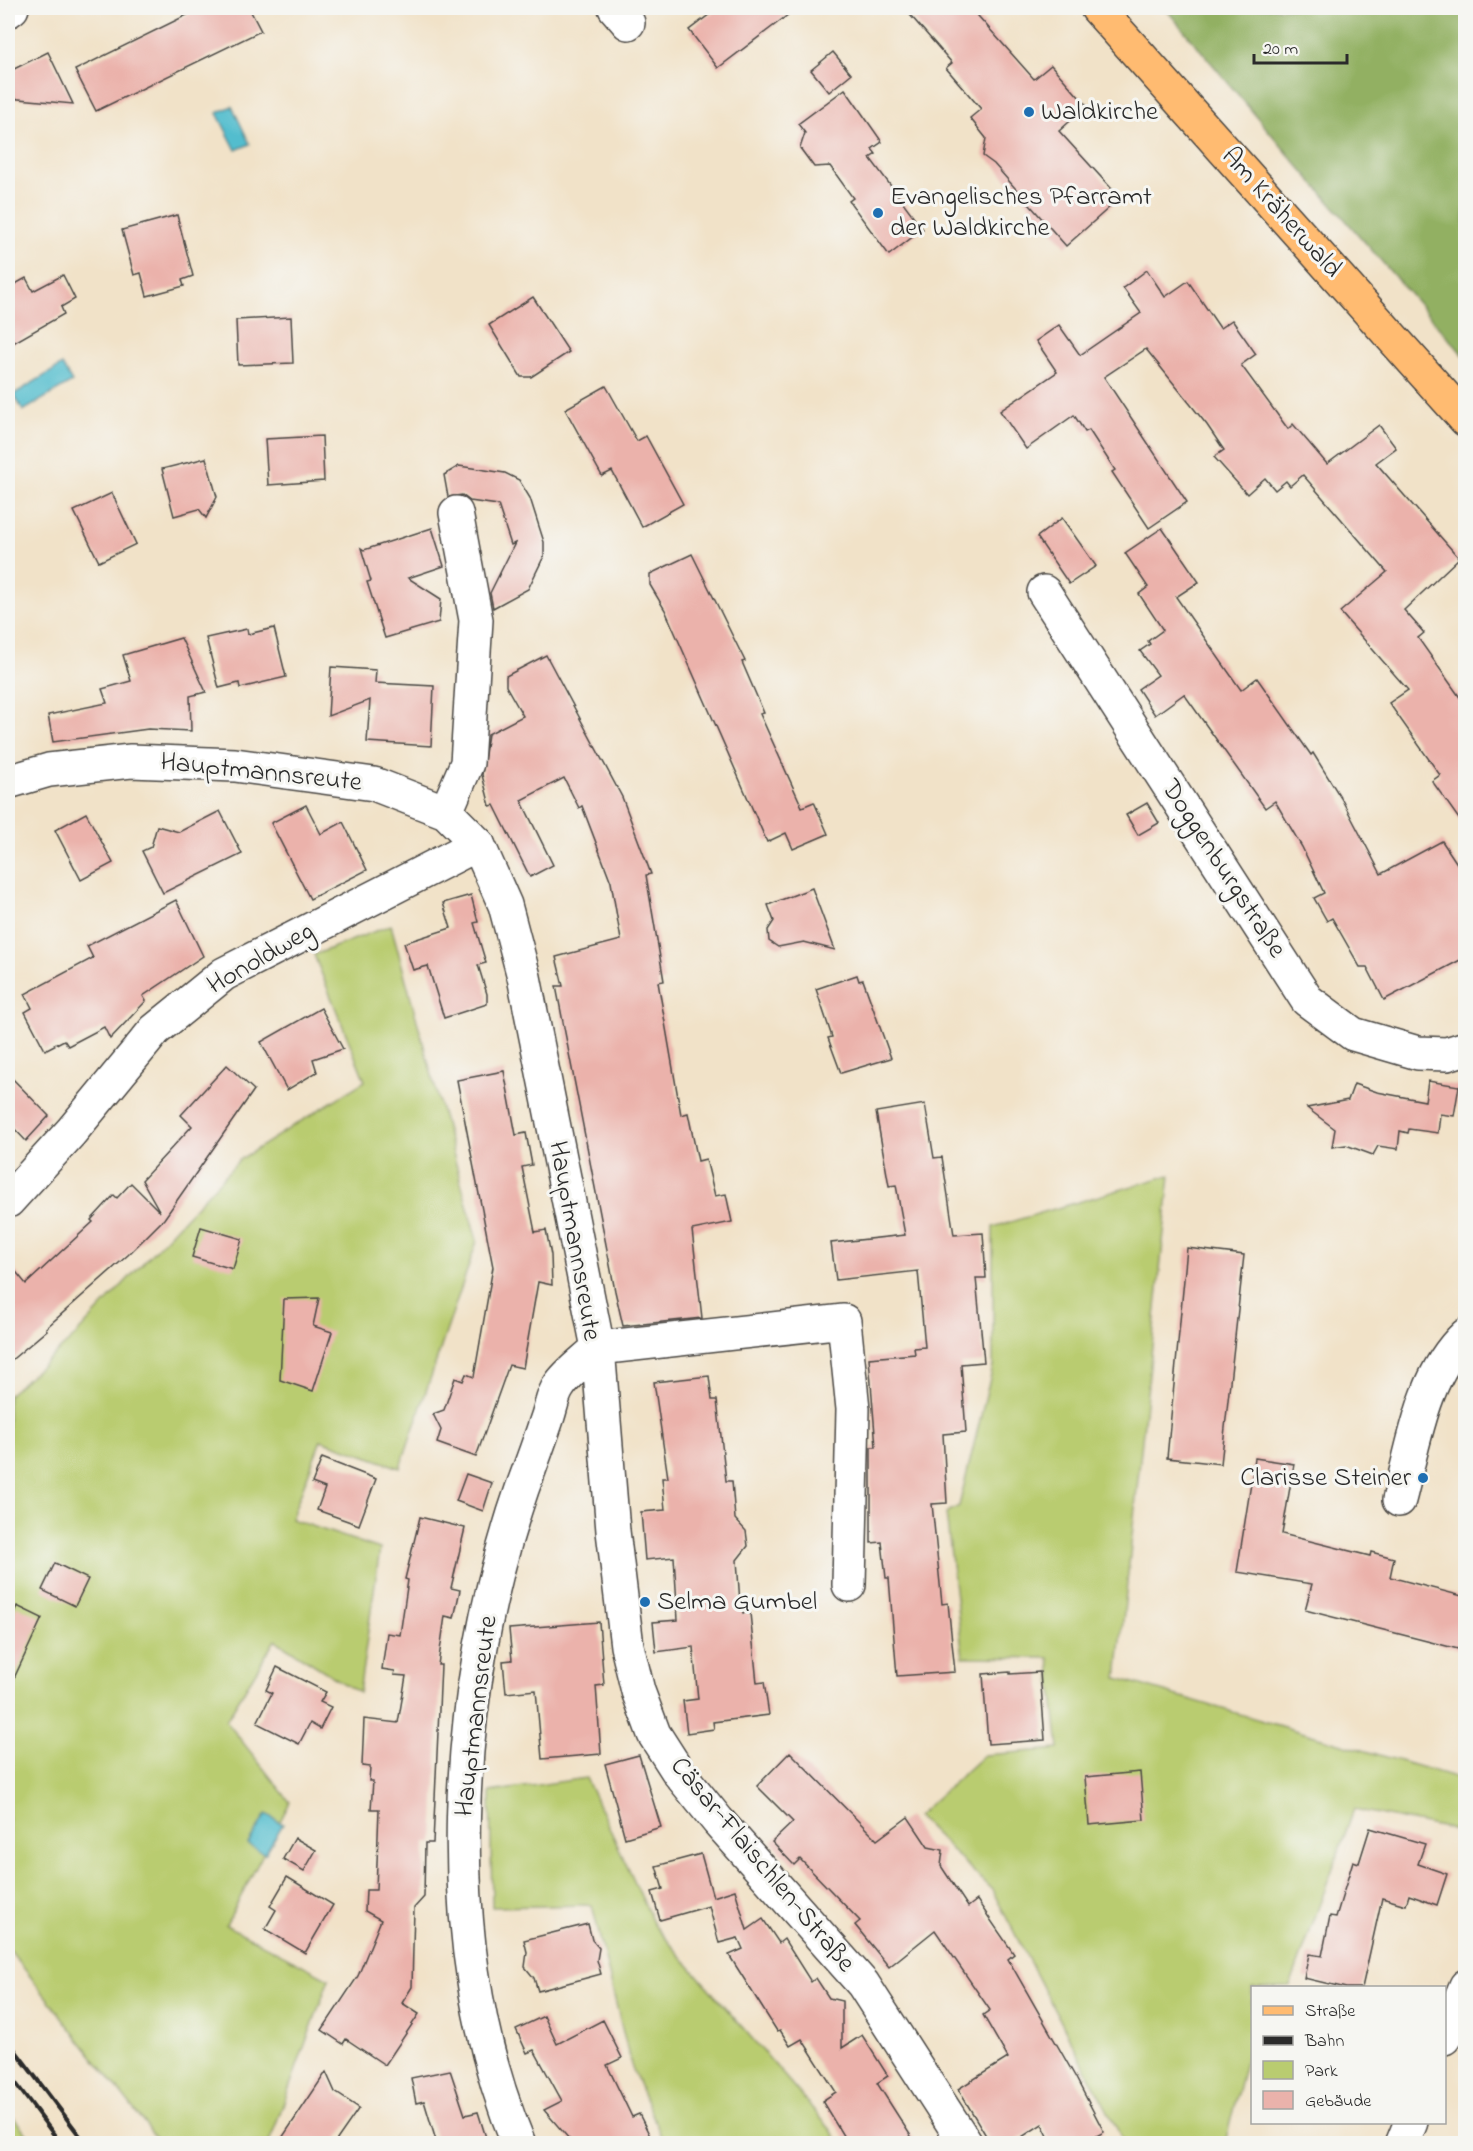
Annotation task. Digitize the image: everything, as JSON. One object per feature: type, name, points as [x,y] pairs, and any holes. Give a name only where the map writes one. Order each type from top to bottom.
[{"type":"main road","name":"Am Kräherwald","points":[[1097,8],[1466,420]]},
{"type":"street","points":[[8,11],[12,8]]},
{"type":"street","points":[[446,812],[467,763],[476,620],[456,513]]},
{"type":"street","name":"Doggenburgstraße","points":[[1044,592],[1307,1000],[1353,1034],[1407,1050],[1447,1054],[1466,1047]]},
{"type":"street","name":"Hauptmannsreute","points":[[8,782],[49,770],[131,761],[235,765],[374,784],[446,812],[478,844],[505,905],[524,977],[598,1348],[558,1386],[516,1509],[495,1580],[486,1626],[475,1685],[463,1783],[464,1883],[476,1994],[501,2102],[519,2144]]},
{"type":"street","name":"Honoldweg","points":[[8,1201],[71,1132],[155,1030],[224,974],[478,844]]},
{"type":"street","points":[[598,1348],[844,1321],[853,1409],[849,1585]]},
{"type":"street","points":[[1399,1500],[1430,1385],[1452,1348],[1466,1335]]},
{"type":"street","name":"Cäsar-Flaischlen-Straße","points":[[598,1348],[614,1531],[627,1646],[638,1691],[654,1734],[679,1773],[718,1821],[863,1984],[966,2144]]},
{"type":"street","points":[[1446,2033],[1466,1986]]},
{"type":"street","points":[[1402,2144],[1410,2124]]},
{"type":"green space","points":[[1165,8],[1465,8],[1465,357],[1294,161]]},
{"type":"green space","points":[[391,925],[477,1241],[400,1468],[321,1440],[291,1519],[380,1549],[359,1693],[275,1640],[226,1721],[290,1802],[226,1925],[329,1979],[269,2143],[160,2143],[8,1948],[8,1395],[72,1339],[239,1160],[365,1081],[314,955]]},
{"type":"green space","points":[[1170,1175],[1117,1678],[1465,1780],[1465,1832],[1354,1809],[1290,1986],[1251,1986],[1251,2038],[1225,2143],[1125,2144],[992,1890],[917,1816],[984,1755],[1059,1749],[1049,1658],[963,1657],[946,1513],[959,1506],[993,1366],[993,1227]]},
{"type":"green space","points":[[586,1778],[655,1926],[831,2130],[839,2143],[664,2143],[631,2065],[592,1905],[492,1907],[490,1792]]},
{"type":"green space","points":[[14,2118],[34,2143],[8,2143],[8,2124]]},
{"type":"water","points":[[232,106],[250,144],[236,150],[217,113]]},
{"type":"water","points":[[62,365],[72,382],[23,411],[14,394]]},
{"type":"water","points":[[266,1814],[283,1824],[265,1854],[248,1844]]},
{"type":"building","points":[[201,8],[249,8],[261,31],[96,111],[75,70]]},
{"type":"building","points":[[718,8],[797,8],[718,68],[689,30]]},
{"type":"building","points":[[904,8],[971,8],[1034,79],[1051,65],[1087,106],[1059,131],[1120,198],[1066,246],[994,164],[983,156],[986,138],[970,118],[981,109],[946,68],[952,63]]},
{"type":"building","points":[[48,52],[73,104],[8,98],[8,72]]},
{"type":"building","points":[[833,52],[851,74],[829,92],[811,70]]},
{"type":"building","points":[[845,89],[882,142],[872,149],[876,154],[870,158],[923,229],[889,255],[849,201],[853,198],[830,166],[814,167],[800,148],[805,133],[798,124]]},
{"type":"building","points":[[177,215],[193,276],[182,280],[184,286],[147,296],[141,273],[134,275],[122,230]]},
{"type":"building","points":[[1147,270],[1165,297],[1188,281],[1220,328],[1232,320],[1256,354],[1241,365],[1288,429],[1293,424],[1327,464],[1379,425],[1396,448],[1376,463],[1459,558],[1404,610],[1424,633],[1418,638],[1466,706],[1466,829],[1432,781],[1440,775],[1389,703],[1408,690],[1340,612],[1387,572],[1303,475],[1290,486],[1286,481],[1275,490],[1265,478],[1247,494],[1214,457],[1224,450],[1207,425],[1146,349],[1104,377],[1187,502],[1149,528],[1112,472],[1115,470],[1089,430],[1085,432],[1074,415],[1026,449],[1000,411],[1057,372],[1036,341],[1059,325],[1080,355],[1141,313],[1123,288]]},
{"type":"building","points":[[63,275],[75,299],[61,307],[64,314],[8,346],[8,288],[26,278],[33,291]]},
{"type":"building","points":[[533,297],[569,352],[531,377],[521,377],[489,325]]},
{"type":"building","points":[[291,317],[293,363],[238,365],[236,320]]},
{"type":"building","points":[[606,386],[637,441],[646,436],[683,504],[642,527],[612,471],[602,476],[565,409]]},
{"type":"building","points":[[322,436],[324,481],[268,485],[265,439]]},
{"type":"building","points":[[206,458],[217,497],[206,518],[199,509],[174,516],[162,469]]},
{"type":"building","points":[[459,466],[505,473],[519,480],[530,498],[544,542],[544,556],[528,589],[493,608],[490,593],[515,543],[511,545],[498,505],[470,501],[462,495],[448,497],[444,475]]},
{"type":"building","points":[[112,493],[136,544],[99,562],[74,511]]},
{"type":"building","points":[[1062,518],[1096,566],[1069,584],[1037,537]]},
{"type":"building","points":[[432,528],[444,566],[408,578],[441,599],[439,622],[385,638],[367,582],[371,581],[361,548],[364,550]]},
{"type":"building","points":[[1162,528],[1199,582],[1176,597],[1241,690],[1257,678],[1311,755],[1313,753],[1341,798],[1381,874],[1442,841],[1466,877],[1466,957],[1384,1000],[1367,967],[1360,967],[1332,918],[1327,921],[1314,898],[1324,893],[1302,847],[1275,801],[1265,808],[1184,694],[1155,715],[1138,689],[1158,675],[1140,651],[1150,644],[1148,641],[1163,630],[1139,594],[1148,587],[1125,553]]},
{"type":"building","points":[[692,554],[745,661],[742,662],[764,713],[760,714],[802,807],[814,802],[828,834],[793,849],[786,833],[767,842],[665,610],[650,585],[650,574]]},
{"type":"building","points":[[274,628],[286,677],[240,688],[239,683],[219,688],[206,638],[247,629],[248,634]]},
{"type":"building","points":[[181,638],[206,692],[190,696],[191,731],[148,729],[53,742],[48,715],[107,703],[102,689],[131,681],[123,655]]},
{"type":"building","points":[[546,655],[622,797],[651,874],[646,875],[664,981],[658,982],[681,1115],[688,1113],[698,1161],[706,1159],[715,1196],[726,1194],[732,1222],[692,1230],[702,1318],[623,1326],[556,986],[563,986],[556,957],[621,940],[611,882],[582,806],[579,808],[564,778],[521,800],[553,865],[530,877],[494,805],[490,806],[482,775],[488,734],[523,716],[506,686],[506,676]]},
{"type":"building","points":[[331,667],[376,670],[375,683],[434,686],[431,746],[367,742],[370,700],[328,716]]},
{"type":"building","points":[[1147,803],[1159,823],[1138,835],[1126,815]]},
{"type":"building","points":[[306,805],[321,834],[343,822],[367,870],[310,899],[271,823]]},
{"type":"building","points":[[220,811],[242,854],[163,893],[142,851],[151,847],[157,826],[179,832]]},
{"type":"building","points":[[86,813],[113,863],[81,880],[55,830]]},
{"type":"building","points":[[812,888],[835,950],[804,942],[778,947],[769,941],[768,930],[774,921],[768,905]]},
{"type":"building","points":[[471,895],[478,922],[474,923],[486,963],[478,965],[487,994],[487,1004],[444,1018],[428,966],[413,970],[404,943],[451,928],[443,903]]},
{"type":"building","points":[[176,900],[203,956],[143,996],[146,1001],[110,1039],[104,1027],[68,1046],[64,1040],[45,1050],[25,1012],[32,1008],[25,994],[93,958],[87,946]]},
{"type":"building","points":[[857,975],[859,981],[863,980],[891,1058],[841,1073],[828,1038],[832,1037],[816,989]]},
{"type":"building","points":[[321,1008],[343,1049],[313,1059],[317,1072],[287,1090],[261,1042]]},
{"type":"building","points":[[227,1065],[254,1090],[164,1219],[128,1255],[46,1328],[47,1330],[8,1363],[8,1262],[26,1284],[93,1222],[91,1220],[114,1195],[117,1198],[131,1183],[160,1212],[142,1180],[192,1126],[181,1115]]},
{"type":"building","points":[[504,1071],[516,1135],[526,1133],[532,1165],[522,1167],[535,1232],[546,1230],[551,1255],[552,1285],[538,1282],[523,1368],[509,1365],[476,1457],[437,1443],[441,1430],[433,1414],[444,1410],[455,1378],[463,1381],[466,1374],[474,1377],[493,1267],[457,1080]]},
{"type":"building","points":[[8,1074],[49,1116],[26,1141],[8,1122]]},
{"type":"building","points":[[1428,1081],[1459,1086],[1454,1116],[1440,1114],[1438,1133],[1409,1129],[1408,1133],[1400,1131],[1398,1149],[1378,1146],[1373,1155],[1346,1145],[1332,1147],[1335,1129],[1307,1108],[1348,1100],[1354,1084],[1377,1092],[1425,1101]]},
{"type":"building","points":[[925,1104],[934,1158],[942,1157],[954,1235],[983,1233],[986,1278],[976,1278],[984,1362],[961,1364],[966,1432],[943,1434],[947,1503],[932,1504],[942,1604],[948,1603],[955,1672],[897,1676],[889,1578],[886,1578],[882,1542],[871,1543],[871,1447],[876,1447],[869,1358],[915,1354],[914,1348],[925,1347],[918,1271],[836,1280],[831,1243],[905,1235],[896,1185],[889,1186],[876,1112]]},
{"type":"building","points":[[201,1227],[242,1239],[233,1269],[192,1257]]},
{"type":"building","points":[[1187,1248],[1244,1255],[1221,1464],[1167,1458]]},
{"type":"building","points":[[319,1298],[313,1326],[332,1332],[313,1391],[280,1380],[284,1299]]},
{"type":"building","points":[[709,1376],[712,1400],[717,1400],[726,1481],[732,1481],[735,1519],[746,1531],[748,1546],[737,1560],[740,1603],[742,1602],[743,1613],[750,1613],[757,1683],[764,1682],[769,1715],[713,1722],[714,1729],[687,1733],[683,1701],[698,1699],[693,1647],[656,1652],[653,1622],[678,1620],[674,1557],[645,1560],[641,1512],[665,1510],[662,1478],[668,1478],[654,1382]]},
{"type":"building","points":[[322,1458],[376,1479],[359,1525],[317,1510],[325,1488],[312,1483]]},
{"type":"building","points":[[1255,1458],[1294,1464],[1282,1534],[1370,1556],[1371,1552],[1394,1558],[1390,1577],[1466,1597],[1466,1651],[1305,1610],[1312,1584],[1237,1572]]},
{"type":"building","points":[[466,1474],[492,1483],[483,1511],[456,1501]]},
{"type":"building","points":[[420,1517],[465,1528],[451,1588],[460,1590],[454,1618],[445,1616],[438,1665],[441,1665],[433,1843],[425,1843],[424,1897],[414,1908],[412,1987],[402,2003],[419,2014],[385,2065],[346,2039],[343,2044],[322,2030],[358,1976],[381,1920],[365,1911],[366,1890],[376,1890],[379,1809],[371,1809],[373,1781],[369,1781],[370,1767],[362,1766],[364,1719],[398,1723],[406,1676],[394,1675],[395,1671],[382,1669],[387,1633],[400,1635],[408,1580],[405,1579]]},
{"type":"building","points":[[55,1563],[88,1579],[75,1606],[42,1590]]},
{"type":"building","points":[[17,1606],[42,1618],[8,1691],[8,1626]]},
{"type":"building","points":[[599,1622],[604,1685],[596,1686],[601,1754],[542,1759],[536,1690],[506,1693],[503,1661],[512,1660],[509,1629]]},
{"type":"building","points":[[277,1667],[326,1692],[320,1702],[331,1707],[320,1729],[310,1723],[299,1744],[257,1723],[272,1693],[266,1690]]},
{"type":"building","points":[[1010,1672],[1010,1674],[1040,1672],[1045,1740],[988,1744],[983,1674]]},
{"type":"building","points":[[790,1752],[877,1840],[908,1817],[928,1847],[943,1850],[941,1866],[968,1907],[977,1900],[1014,1954],[1008,1959],[1104,2132],[1082,2144],[1052,2144],[1042,2124],[1011,2144],[991,2144],[958,2089],[1008,2058],[983,2015],[990,2010],[935,1930],[889,1967],[855,1925],[860,1921],[800,1859],[794,1865],[772,1842],[793,1822],[757,1786]]},
{"type":"building","points":[[639,1755],[661,1827],[625,1838],[605,1764]]},
{"type":"building","points":[[1140,1772],[1144,1820],[1089,1825],[1085,1777]]},
{"type":"building","points":[[1370,1828],[1425,1844],[1418,1864],[1447,1874],[1437,1905],[1409,1895],[1406,1905],[1382,1898],[1362,1986],[1338,1986],[1304,1978],[1309,1954],[1322,1956],[1330,1916],[1336,1917],[1353,1861],[1359,1863]]},
{"type":"building","points":[[295,1838],[316,1850],[304,1871],[283,1859]]},
{"type":"building","points":[[701,1854],[713,1897],[735,1890],[747,1930],[763,1919],[779,1943],[784,1939],[811,1982],[816,1978],[829,1998],[842,2001],[842,2048],[862,2035],[888,2076],[877,2083],[916,2144],[848,2144],[822,2101],[836,2092],[802,2039],[790,2046],[780,2030],[777,2031],[729,1955],[743,1949],[738,1938],[719,1943],[709,1906],[660,1920],[652,1892],[663,1889],[656,1866]]},
{"type":"building","points":[[287,1877],[333,1905],[305,1953],[265,1929],[276,1910],[270,1906]]},
{"type":"building","points":[[588,1924],[592,1940],[599,1948],[597,1960],[601,1974],[538,1991],[534,1978],[525,1967],[527,1952],[524,1940]]},
{"type":"building","points":[[544,2016],[557,2044],[603,2020],[622,2058],[607,2065],[632,2117],[639,2114],[654,2144],[577,2144],[570,2140],[544,2110],[562,2101],[534,2050],[527,2053],[516,2029]]},
{"type":"building","points":[[450,2070],[465,2115],[478,2112],[488,2144],[437,2144],[424,2101],[416,2103],[411,2078]]},
{"type":"building","points":[[326,2072],[335,2092],[359,2108],[334,2144],[278,2144]]},
{"type":"railway","points":[[8,2041],[86,2144]]},
{"type":"railway","points":[[8,2073],[61,2144]]},
{"type":"place","name":"Waldkirche","points":[[1029,112]]},
{"type":"place","name":"Evangelisches Pfarramt der Waldkirche","points":[[878,213]]},
{"type":"place","name":"Clarisse Steiner","points":[[1423,1478]]},
{"type":"place","name":"Selma Gumbel","points":[[645,1602]]}]
